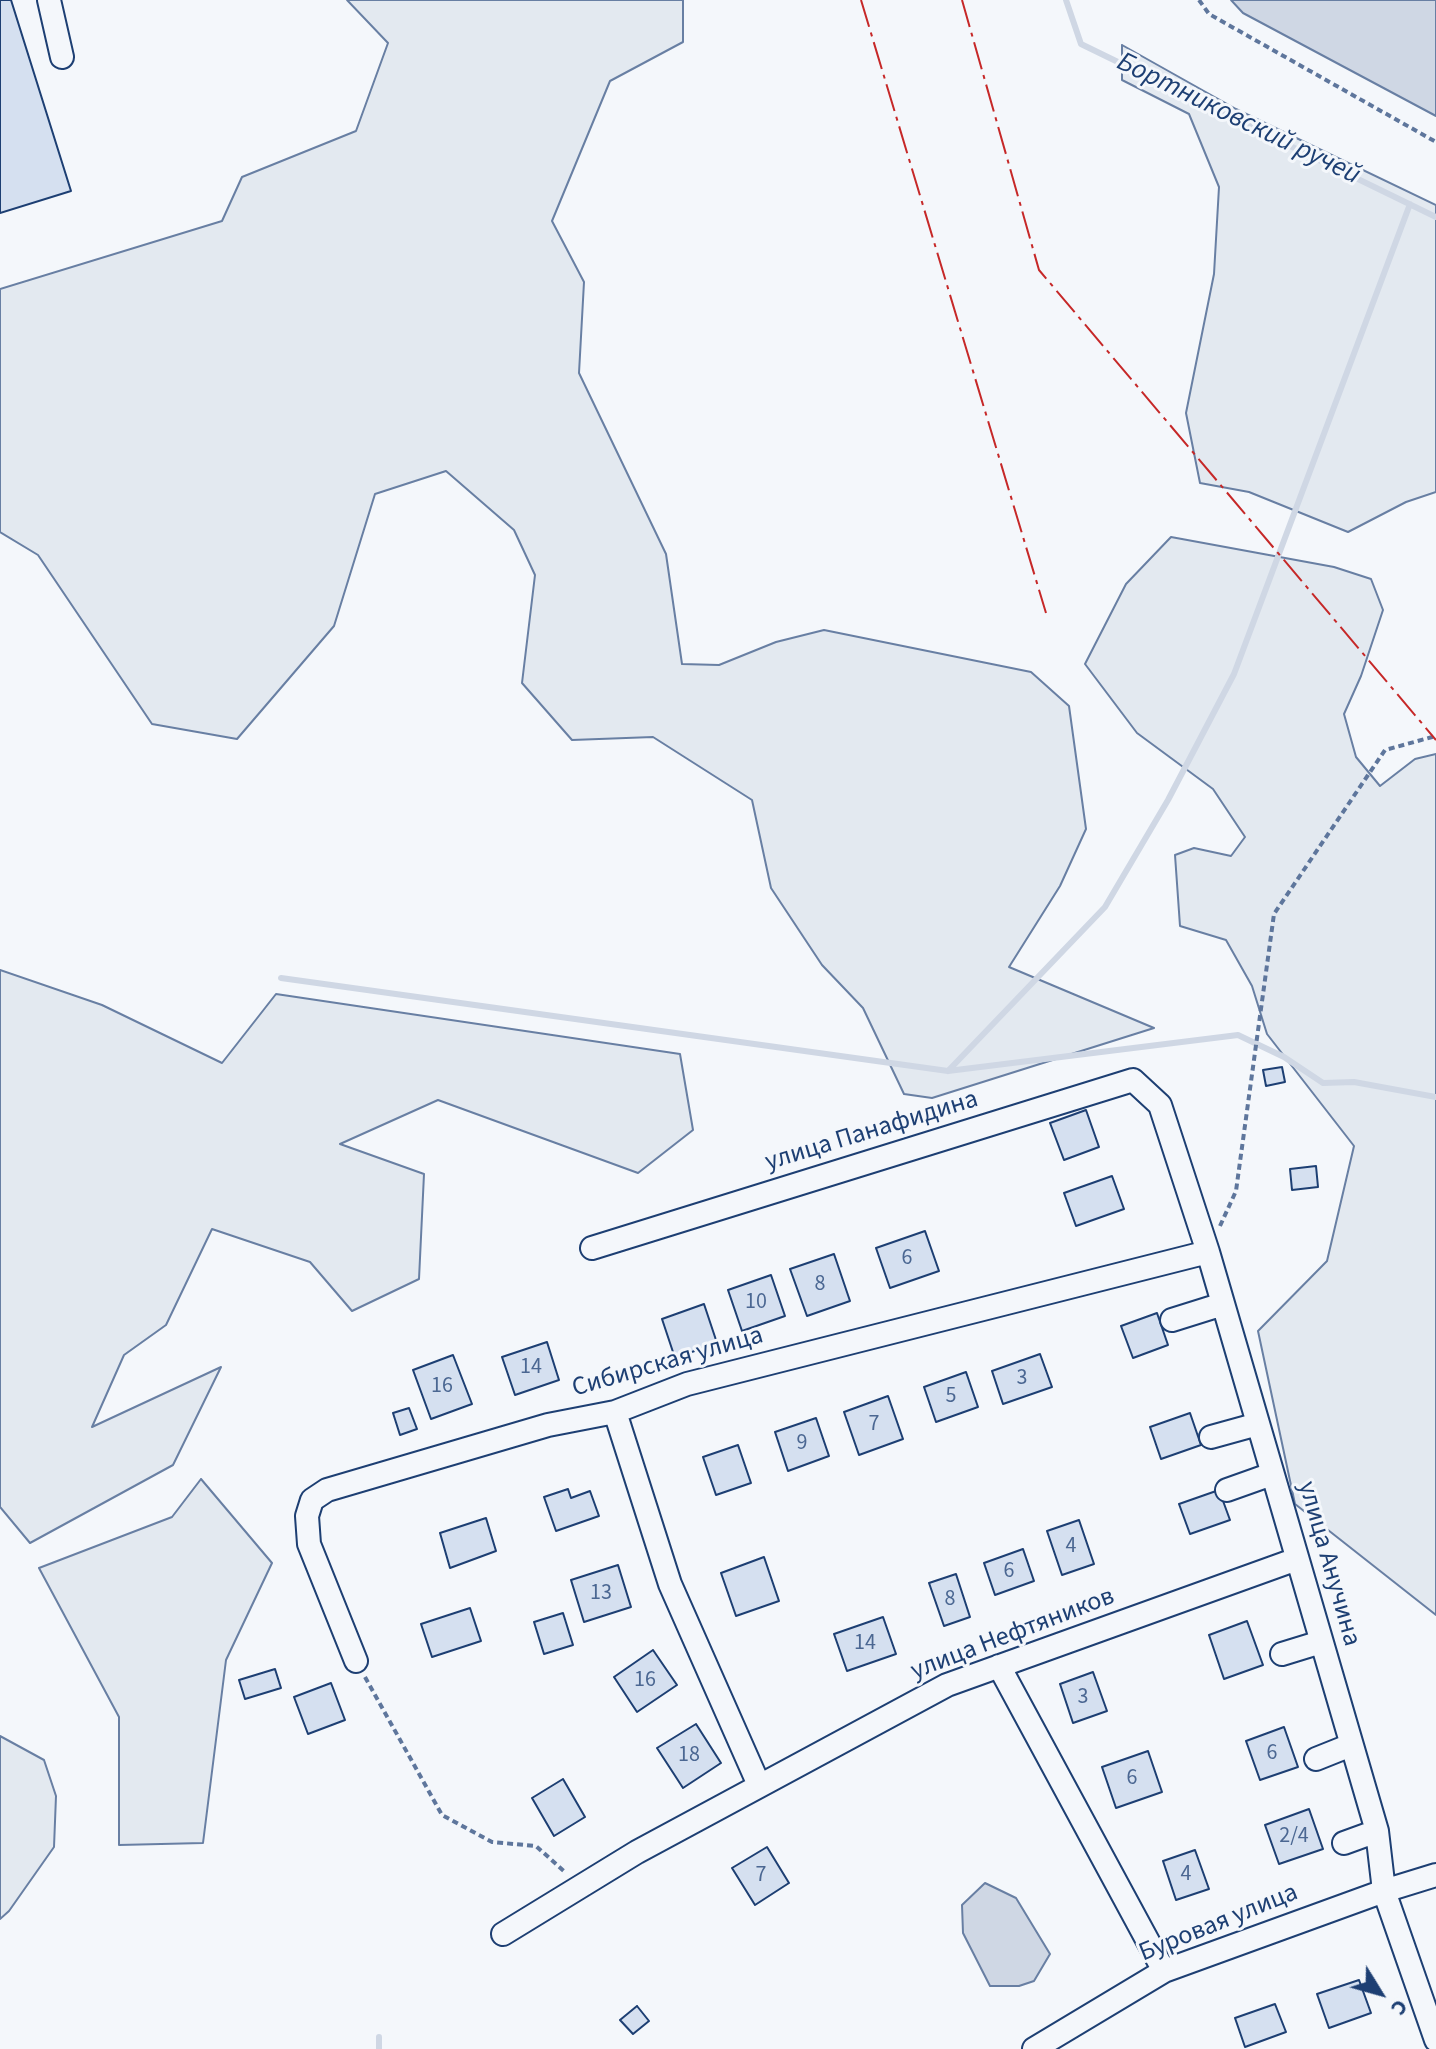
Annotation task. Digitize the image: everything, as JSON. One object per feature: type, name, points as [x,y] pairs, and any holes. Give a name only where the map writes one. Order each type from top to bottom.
[{"type":"street","points":[[49,0],[62,57]]},
{"type":"street","name":"улица Панафидина","points":[[592,1248],[1133,1080],[1160,1105]]},
{"type":"street","name":"улица Анучина","points":[[1160,1105],[1208,1252],[1377,1831],[1384,1891],[1436,2040]]},
{"type":"street","name":"Сибирская улица","points":[[356,1661],[309,1544],[307,1516],[312,1500],[327,1490],[548,1425],[615,1412],[687,1384],[1208,1252]]},
{"type":"street","points":[[1172,1320],[1223,1304]]},
{"type":"street","points":[[615,1412],[670,1584],[759,1785]]},
{"type":"street","points":[[1211,1437],[1258,1424]]},
{"type":"street","points":[[1227,1490],[1272,1474]]},
{"type":"street","name":"улица Нефтяников","points":[[503,1934],[637,1852],[947,1685],[1297,1559]]},
{"type":"street","points":[[1282,1654],[1321,1642]]},
{"type":"street","points":[[999,1666],[1164,1971]]},
{"type":"street","points":[[1316,1759],[1351,1745]]},
{"type":"street","points":[[1344,1843],[1377,1831]]},
{"type":"street","name":"Буровая улица","points":[[1034,2049],[1164,1971],[1436,1875]]},
{"type":"path","points":[[1199,0],[1209,14],[1436,142]]},
{"type":"path","points":[[1208,1252],[1236,1191],[1274,914],[1385,750],[1436,736]]},
{"type":"path","points":[[356,1661],[442,1815],[492,1842],[536,1846],[581,1887]]},
{"type":"shaded area","points":[[347,0],[683,0],[683,42],[610,81],[552,221],[584,282],[579,373],[666,554],[682,664],[719,665],[776,642],[824,630],[1031,672],[1069,706],[1086,829],[1060,886],[1009,967],[1154,1028],[932,1098],[904,1094],[863,1008],[822,965],[771,888],[752,800],[653,737],[572,740],[522,683],[535,575],[514,530],[446,471],[375,494],[334,626],[237,739],[152,724],[38,555],[0,532],[0,289],[222,221],[242,177],[356,131],[388,43]]},
{"type":"shaded area","points":[[1231,0],[1436,0],[1436,116],[1243,13]]},
{"type":"shaded area","points":[[1122,45],[1236,109],[1436,205],[1436,492],[1406,502],[1348,532],[1249,492],[1200,483],[1186,413],[1214,274],[1219,187],[1189,114],[1122,80]]},
{"type":"shaded area","points":[[1171,537],[1334,567],[1371,579],[1383,610],[1361,676],[1344,714],[1356,757],[1380,786],[1415,759],[1436,754],[1436,1615],[1295,1504],[1258,1331],[1327,1261],[1354,1146],[1267,1034],[1252,986],[1226,940],[1180,926],[1175,855],[1194,848],[1231,856],[1245,837],[1213,789],[1137,733],[1085,664],[1126,584]]},
{"type":"shaded area","points":[[0,970],[102,1005],[222,1063],[276,994],[680,1054],[693,1130],[638,1173],[438,1100],[340,1144],[424,1174],[419,1279],[352,1311],[310,1262],[212,1229],[166,1325],[124,1355],[92,1427],[221,1367],[173,1465],[30,1543],[0,1507]]},
{"type":"shaded area","points":[[201,1479],[272,1563],[226,1660],[203,1843],[119,1845],[119,1717],[39,1568],[172,1517]]},
{"type":"shaded area","points":[[0,1736],[44,1760],[56,1796],[54,1847],[9,1911],[0,1919]]},
{"type":"shaded area","points":[[985,1883],[1016,1898],[1050,1954],[1034,1981],[1019,1986],[990,1986],[963,1933],[962,1905]]},
{"type":"building","points":[[0,0],[11,0],[71,191],[0,213]]},
{"type":"building","points":[[1282,1067],[1285,1082],[1266,1086],[1263,1070]]},
{"type":"building","points":[[1086,1110],[1099,1147],[1064,1160],[1050,1123]]},
{"type":"building","points":[[1316,1166],[1318,1187],[1292,1190],[1290,1169]]},
{"type":"building","points":[[1112,1176],[1124,1209],[1076,1226],[1064,1193]]},
{"type":"building","points":[[925,1231],[939,1271],[890,1288],[876,1248]]},
{"type":"building","points":[[834,1254],[850,1301],[807,1316],[790,1269]]},
{"type":"building","points":[[771,1275],[785,1316],[742,1331],[728,1290]]},
{"type":"building","points":[[704,1304],[717,1343],[675,1358],[662,1319]]},
{"type":"building","points":[[1157,1313],[1168,1345],[1133,1358],[1121,1326]]},
{"type":"building","points":[[547,1342],[559,1380],[515,1395],[502,1357]]},
{"type":"building","points":[[1040,1354],[1052,1387],[1003,1404],[992,1371]]},
{"type":"building","points":[[453,1355],[472,1404],[431,1419],[413,1370]]},
{"type":"building","points":[[966,1372],[978,1407],[936,1422],[924,1387]]},
{"type":"building","points":[[888,1396],[903,1439],[859,1455],[844,1412]]},
{"type":"building","points":[[409,1408],[417,1429],[400,1435],[393,1413]]},
{"type":"building","points":[[1190,1413],[1201,1445],[1161,1459],[1150,1427]]},
{"type":"building","points":[[816,1418],[829,1456],[788,1471],[775,1432]]},
{"type":"building","points":[[738,1445],[751,1483],[716,1495],[703,1457]]},
{"type":"building","points":[[568,1489],[571,1498],[590,1491],[599,1516],[556,1531],[544,1497]]},
{"type":"building","points":[[1219,1490],[1230,1520],[1190,1534],[1179,1504]]},
{"type":"building","points":[[486,1518],[496,1551],[450,1568],[440,1533]]},
{"type":"building","points":[[1079,1520],[1094,1564],[1062,1575],[1047,1531]]},
{"type":"building","points":[[1023,1549],[1034,1581],[995,1595],[984,1563]]},
{"type":"building","points":[[764,1557],[779,1601],[736,1616],[721,1573]]},
{"type":"building","points":[[618,1565],[631,1607],[584,1622],[571,1580]]},
{"type":"building","points":[[956,1574],[970,1617],[944,1626],[929,1583]]},
{"type":"building","points":[[470,1608],[481,1641],[432,1657],[421,1624]]},
{"type":"building","points":[[563,1613],[573,1645],[544,1654],[534,1622]]},
{"type":"building","points":[[883,1617],[896,1654],[847,1671],[834,1634]]},
{"type":"building","points":[[1247,1621],[1263,1665],[1224,1679],[1209,1635]]},
{"type":"building","points":[[653,1650],[677,1685],[637,1712],[614,1677]]},
{"type":"building","points":[[275,1669],[281,1688],[245,1699],[239,1680]]},
{"type":"building","points":[[1093,1672],[1107,1711],[1073,1723],[1060,1684]]},
{"type":"building","points":[[331,1683],[345,1720],[308,1734],[294,1697]]},
{"type":"building","points":[[696,1724],[721,1763],[683,1788],[657,1748]]},
{"type":"building","points":[[1284,1727],[1298,1767],[1260,1780],[1246,1741]]},
{"type":"building","points":[[1148,1751],[1162,1792],[1116,1808],[1102,1767]]},
{"type":"building","points":[[563,1779],[585,1817],[554,1836],[532,1798]]},
{"type":"building","points":[[1309,1809],[1323,1849],[1279,1864],[1265,1825]]},
{"type":"building","points":[[767,1847],[789,1883],[755,1905],[732,1868]]},
{"type":"building","points":[[1195,1850],[1209,1889],[1176,1900],[1163,1861]]},
{"type":"building","points":[[1359,1980],[1371,2013],[1329,2028],[1317,1994]]},
{"type":"building","points":[[1275,2004],[1286,2032],[1245,2047],[1235,2018]]},
{"type":"building","points":[[637,2006],[649,2021],[633,2034],[620,2020]]},
{"type":"waterway","name":"Бортниковский ручей","points":[[1066,0],[1081,44],[1436,217]]},
{"type":"waterway","points":[[948,1071],[1105,907],[1168,800],[1234,674],[1410,204]]},
{"type":"waterway","points":[[281,978],[948,1071],[1238,1035],[1284,1057],[1323,1083],[1354,1082],[1436,1097]]},
{"type":"waterway","points":[[379,2037],[379,2049]]},
{"type":"power","points":[[861,0],[1046,613]]},
{"type":"power","points":[[962,0],[1039,270],[1436,740]]}]
